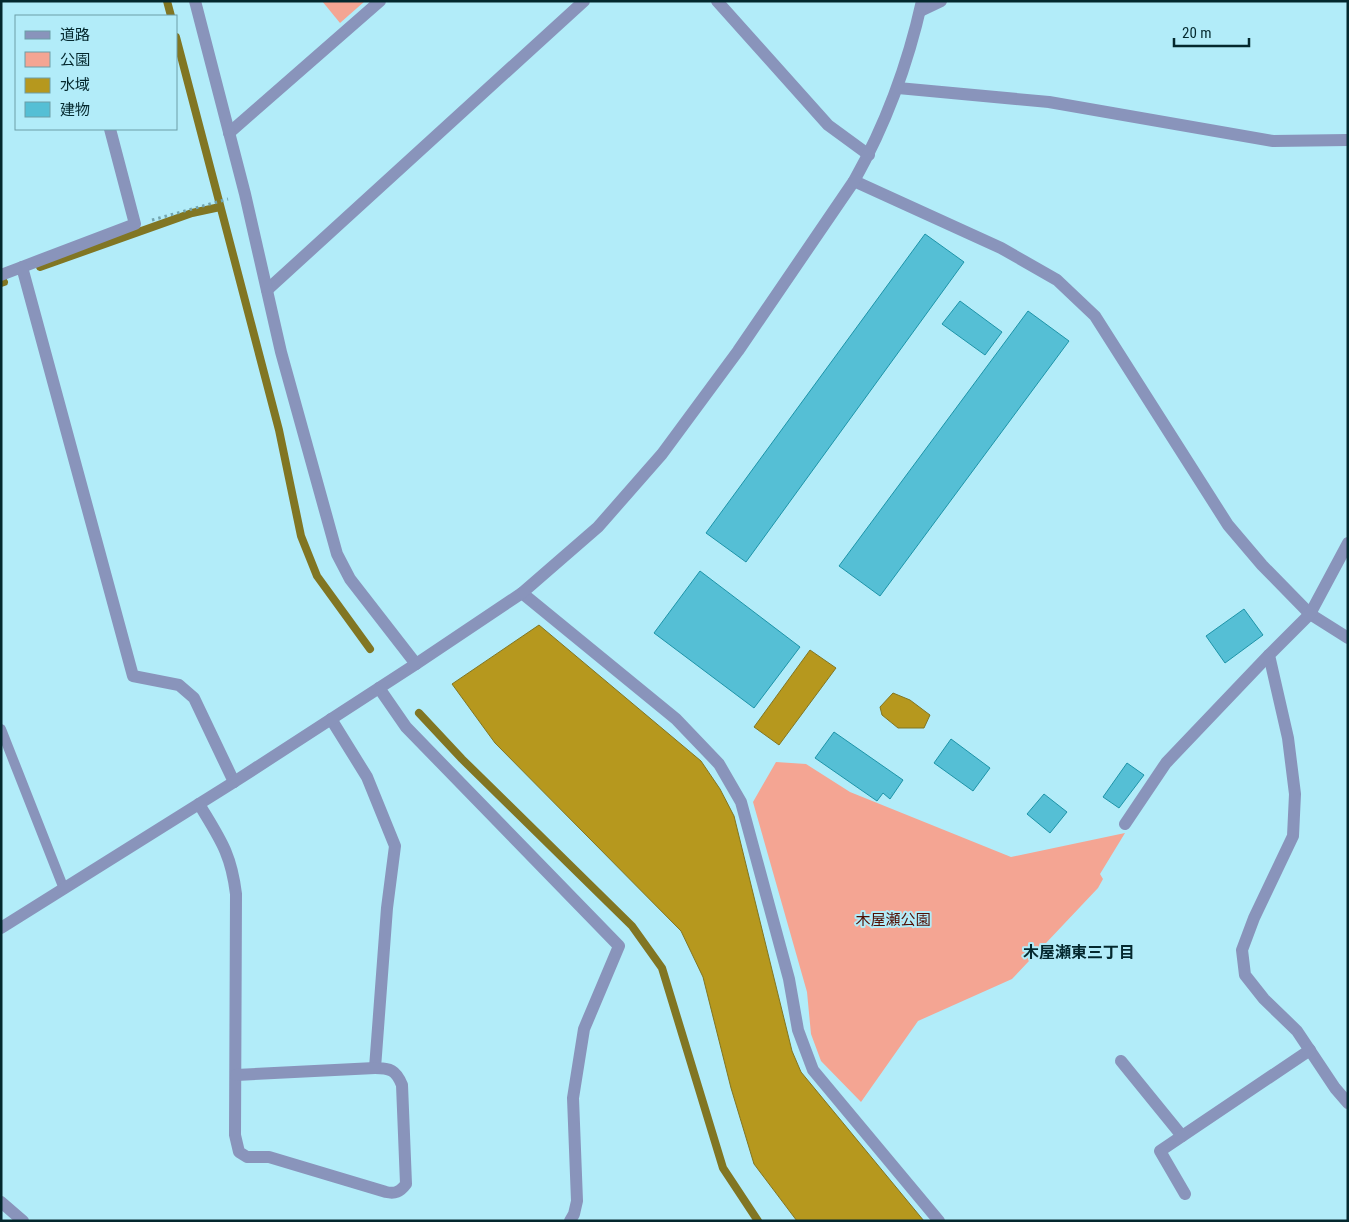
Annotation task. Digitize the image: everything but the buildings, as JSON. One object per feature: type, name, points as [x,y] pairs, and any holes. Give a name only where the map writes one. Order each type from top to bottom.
[{"type":"street","points":[[195,1],[245,194],[281,352],[337,554],[350,579],[416,664]]},
{"type":"street","points":[[229,133],[380,1]]},
{"type":"street","points":[[267,290],[584,1]]},
{"type":"street","points":[[717,1],[828,125],[869,155]]},
{"type":"street","points":[[1,928],[234,782],[522,593],[598,527],[662,454],[738,351],[854,181],[869,155],[898,88],[921,6],[941,1]]},
{"type":"street","points":[[898,88],[1049,102],[1273,142],[1348,140]]},
{"type":"street","points":[[1,275],[135,224],[110,130]]},
{"type":"street","points":[[854,181],[1002,248],[1057,280],[1095,316],[1228,525],[1262,565],[1310,614],[1348,638]]},
{"type":"street","points":[[22,267],[133,676],[179,686],[194,698],[234,782]]},
{"type":"street","points":[[1124,824],[1166,763],[1268,655],[1310,614],[1348,543]]},
{"type":"street","points":[[522,593],[676,720],[719,764],[741,802],[789,979],[798,1030],[814,1070],[939,1221]]},
{"type":"street","points":[[1268,655],[1288,738],[1295,794],[1293,836],[1254,918],[1242,950],[1245,975],[1264,999],[1297,1031],[1348,1103]]},
{"type":"street","points":[[379,688],[406,726],[619,946],[584,1029],[572,1098],[577,1201],[570,1221]]},
{"type":"street","points":[[331,719],[367,777],[395,846],[387,908],[375,1068]]},
{"type":"street","points":[[199,804],[225,847],[232,867],[236,894],[235,1135],[239,1152],[248,1156],[269,1157],[394,1193],[402,1190],[406,1184],[402,1085],[394,1072],[388,1068],[375,1068],[236,1075]]},
{"type":"street","points":[[1185,1194],[1160,1151],[1310,1050]]},
{"type":"street","points":[[1121,1061],[1182,1136]]},
{"type":"street","points":[[1,1202],[23,1221]]},
{"type":"lane","points":[[1,729],[64,889]]},
{"type":"path","points":[[135,224],[245,194]]},
{"type":"green space","points":[[322,1],[365,1],[340,23]]},
{"type":"green space","name":"木屋瀬公園","points":[[776,762],[806,764],[850,792],[1011,857],[1125,833],[1100,874],[1103,879],[1098,888],[1012,979],[918,1021],[861,1102],[821,1061],[811,1034],[807,992],[753,802]]},
{"type":"water","points":[[539,625],[701,761],[720,789],[734,816],[792,1051],[801,1072],[924,1221],[797,1221],[754,1164],[731,1088],[703,977],[681,931],[495,743],[452,684]]},
{"type":"water","points":[[810,650],[836,668],[779,745],[754,727]]},
{"type":"water","points":[[893,693],[910,700],[930,715],[924,728],[898,728],[882,715],[880,707]]},
{"type":"waterway","points":[[167,1],[171,15]]},
{"type":"waterway","points":[[178,45],[279,430],[301,536],[317,576],[370,649]]},
{"type":"waterway","points":[[40,267],[192,213],[220,207]]},
{"type":"waterway","points":[[419,713],[462,759],[632,926],[662,968],[723,1168],[758,1221]]},
{"type":"district","name":"木屋瀬東三丁目","points":[[1079,952]]}]
